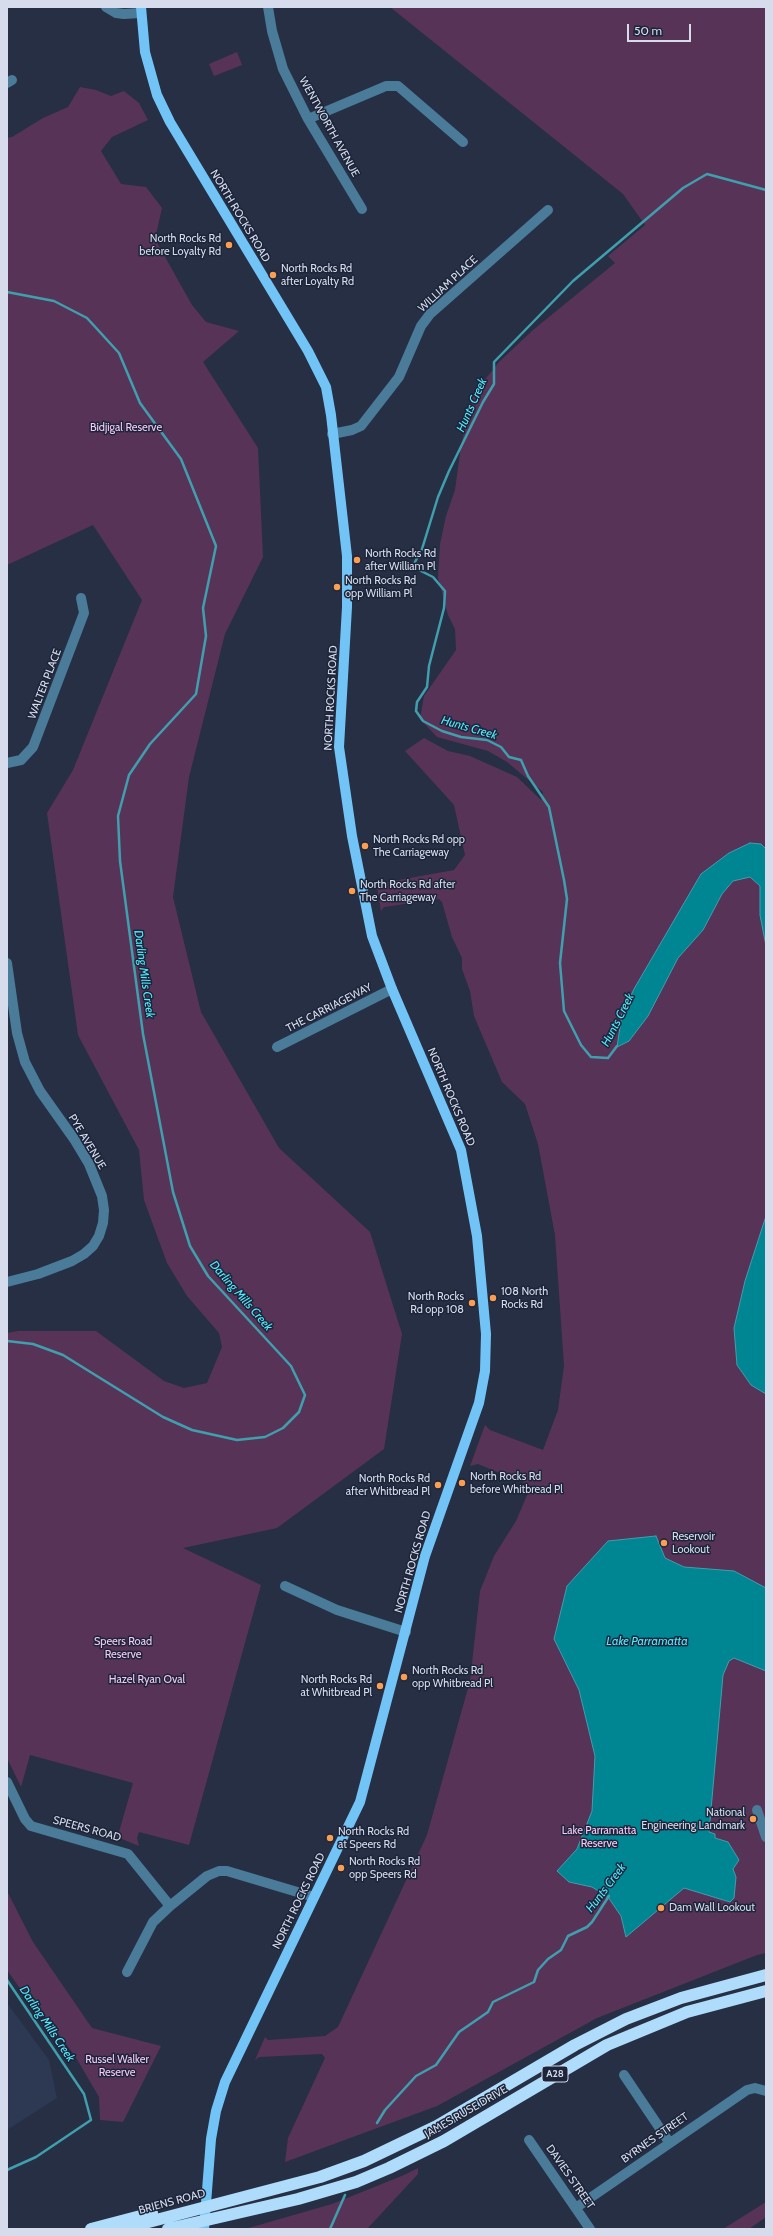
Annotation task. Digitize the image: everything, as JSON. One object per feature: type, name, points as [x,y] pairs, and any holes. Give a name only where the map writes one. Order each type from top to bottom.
[{"type":"highway","name":"JAMES RUSE DRIVE","points":[[228,2200],[320,2177],[375,2156],[437,2126],[569,2048],[626,2019],[681,1998],[766,1975]]},
{"type":"highway","name":"JAMES RUSE DRIVE","points":[[168,2229],[187,2227],[326,2191],[389,2168],[444,2140],[607,2045],[687,2012],[766,1991]]},
{"type":"highway","name":"BRIENS ROAD","points":[[122,2229],[184,2209],[228,2200]]},
{"type":"highway","points":[[91,2229],[127,2218],[184,2209]]},
{"type":"main road","name":"NORTH ROCKS ROAD","points":[[140,10],[145,52],[157,95],[170,122],[316,364],[327,393],[348,581],[340,729],[341,769],[372,936],[392,989],[461,1150],[477,1236],[486,1334],[485,1371],[479,1403],[425,1556],[360,1802],[225,2082],[216,2111],[211,2139],[204,2229]]},
{"type":"street","points":[[106,7],[116,13],[124,14],[140,10]]},
{"type":"street","name":"WENTWORTH AVENUE","points":[[268,7],[272,32],[283,68],[308,119],[362,209]]},
{"type":"street","points":[[308,119],[386,86],[398,86],[463,142]]},
{"type":"street","name":"WILLIAM PLACE","points":[[332,434],[352,430],[361,426],[399,377],[421,326],[430,314],[548,210]]},
{"type":"street","name":"WALTER PLACE","points":[[7,763],[21,760],[33,747],[84,613],[82,598]]},
{"type":"street","name":"PYE AVENUE","points":[[7,963],[17,1033],[25,1062],[40,1091],[74,1139],[88,1164],[102,1196],[104,1210],[103,1223],[99,1236],[93,1246],[84,1254],[72,1261],[38,1274],[8,1280]]},
{"type":"street","name":"THE CARRIAGEWAY","points":[[277,1047],[392,989]]},
{"type":"street","points":[[285,1586],[337,1610],[406,1632]]},
{"type":"street","name":"SPEERS ROAD","points":[[7,1782],[25,1819],[31,1826],[128,1854],[170,1906]]},
{"type":"street","points":[[756,1810],[766,1837]]},
{"type":"street","points":[[127,1972],[153,1922],[170,1906],[208,1876],[222,1871],[314,1897]]},
{"type":"street","points":[[624,2075],[669,2142]]},
{"type":"street","name":"BYRNES STREET","points":[[577,2208],[669,2142],[747,2090],[755,2088],[766,2091]]},
{"type":"street","name":"DAVIES STREET","points":[[529,2140],[590,2229]]},
{"type":"shaded area","points":[[7,2003],[49,2060],[57,2098],[7,2130]]},
{"type":"green space","name":"Lake Parramatta Reserve","points":[[390,7],[766,7],[766,1953],[757,1955],[597,2018],[437,2106],[285,2162],[288,2138],[325,2058],[322,2054],[259,2057],[255,2060],[265,2037],[268,2040],[325,2036],[338,2027],[427,1835],[470,1681],[480,1591],[494,1556],[516,1521],[531,1486],[478,1464],[470,1466],[485,1425],[490,1430],[543,1450],[558,1410],[564,1366],[555,1235],[538,1144],[525,1104],[502,1082],[474,1016],[470,991],[462,969],[462,958],[452,937],[442,902],[439,899],[384,907],[381,911],[376,881],[382,883],[454,870],[465,855],[454,805],[405,751],[424,738],[448,751],[470,756],[517,777],[541,800],[543,792],[507,762],[488,751],[437,737],[420,719],[424,696],[456,650],[455,629],[448,615],[438,578],[440,544],[446,516],[455,490],[461,446],[472,396],[499,362],[533,330],[615,263],[608,256],[645,225],[623,194]]},
{"type":"green space","points":[[237,52],[242,65],[214,76],[209,64]]},
{"type":"green space","name":"Bidjigal Reserve","points":[[80,87],[96,90],[111,96],[124,91],[139,103],[148,120],[112,137],[101,151],[121,184],[146,187],[162,208],[155,239],[192,305],[206,322],[239,331],[203,362],[258,448],[263,557],[225,634],[189,777],[173,897],[201,1012],[279,1148],[370,1232],[402,1334],[384,1449],[277,1528],[183,1548],[261,1585],[189,1845],[139,1832],[137,1838],[139,1846],[112,1835],[119,1832],[133,1783],[30,1755],[21,1787],[7,1758],[7,1333],[18,1331],[96,1331],[164,1381],[184,1388],[207,1383],[222,1347],[219,1333],[187,1296],[167,1263],[144,1200],[139,1150],[78,1035],[47,813],[73,770],[142,600],[93,525],[7,565],[7,138],[12,137],[43,118],[68,107]]},
{"type":"green space","name":"Russel Walker Reserve","points":[[7,1891],[33,1942],[92,2028],[161,2046],[123,2122],[100,2120],[99,2097],[75,2056],[43,2014],[36,2001],[21,1990],[7,1970]]},
{"type":"green space","points":[[418,2168],[418,2174],[367,2229],[245,2229],[332,2204]]},
{"type":"green space","points":[[766,2202],[766,2217],[749,2229],[723,2229]]},
{"type":"water","points":[[750,843],[761,844],[766,849],[766,946],[760,915],[760,886],[750,877],[733,881],[722,894],[703,930],[678,958],[648,1016],[629,1041],[617,1047],[622,1014],[634,989],[701,874],[729,853]]},
{"type":"water","points":[[766,1216],[766,1394],[751,1385],[737,1365],[734,1328],[745,1281]]},
{"type":"water","name":"Lake Parramatta","points":[[656,1536],[665,1558],[684,1567],[734,1571],[766,1588],[766,1671],[734,1658],[729,1661],[723,1675],[709,1832],[715,1834],[715,1838],[728,1842],[739,1860],[733,1869],[736,1877],[734,1898],[730,1902],[684,1888],[626,1937],[621,1916],[608,1897],[592,1887],[569,1882],[557,1871],[577,1849],[592,1811],[595,1756],[579,1690],[554,1639],[567,1586],[608,1541]]},
{"type":"waterway","name":"Hunts Creek","points":[[617,1046],[608,1058],[591,1057],[581,1045],[564,1011],[560,963],[567,899],[564,880],[549,807],[528,776],[521,760],[509,757],[501,747],[487,740],[461,737],[442,731],[423,721],[416,711],[417,702],[427,687],[429,666],[444,608],[445,591],[433,577],[415,568],[415,562],[422,549],[438,497],[449,471],[483,402],[494,384],[494,362],[573,281],[683,188],[707,174],[766,190]]},
{"type":"waterway","name":"Darling Mills Creek","points":[[7,292],[54,301],[87,318],[119,353],[140,403],[181,459],[216,546],[203,608],[206,636],[196,694],[150,744],[129,775],[118,816],[120,861],[143,1034],[173,1192],[190,1246],[208,1276],[291,1366],[305,1395],[299,1412],[283,1428],[265,1437],[237,1440],[192,1430],[163,1417],[63,1355],[33,1344],[7,1341]]},
{"type":"waterway","name":"Hunts Creek","points":[[377,2123],[385,2110],[416,2076],[436,2065],[459,2032],[488,2012],[493,2002],[534,1982],[538,1970],[548,1959],[561,1950],[568,1936],[587,1927],[592,1922],[609,1896]]},
{"type":"waterway","name":"Darling Mills Creek","points":[[7,1980],[84,2094],[91,2120],[36,2157],[7,2170]]},
{"type":"waterway","name":"Hunts Creek","points":[[330,2229],[345,2195]]},
{"type":"place","name":"North Rocks Rd before Loyalty Rd","points":[[229,245]]},
{"type":"place","name":"North Rocks Rd after Loyalty Rd","points":[[273,275]]},
{"type":"place","name":"North Rocks Rd after William Pl","points":[[357,560]]},
{"type":"place","name":"North Rocks Rd opp William Pl","points":[[337,587]]},
{"type":"place","name":"North Rocks Rd opp The Carriageway","points":[[365,846]]},
{"type":"place","name":"North Rocks Rd after The Carriageway","points":[[352,891]]},
{"type":"place","name":"108 North Rocks Rd","points":[[493,1298]]},
{"type":"place","name":"North Rocks Rd opp 108","points":[[472,1303]]},
{"type":"place","name":"North Rocks Rd before Whitbread Pl","points":[[462,1483]]},
{"type":"place","name":"North Rocks Rd after Whitbread Pl","points":[[438,1485]]},
{"type":"place","name":"Reservoir Lookout","points":[[664,1543]]},
{"type":"place","name":"North Rocks Rd opp Whitbread Pl","points":[[404,1677]]},
{"type":"place","name":"North Rocks Rd at Whitbread Pl","points":[[380,1686]]},
{"type":"place","name":"National Engineering Landmark","points":[[753,1819]]},
{"type":"place","name":"North Rocks Rd at Speers Rd","points":[[330,1838]]},
{"type":"place","name":"North Rocks Rd opp Speers Rd","points":[[341,1868]]},
{"type":"place","name":"Dam Wall Lookout","points":[[661,1908]]},
{"type":"park label","name":"Speers Road Reserve","points":[[123,1648]]},
{"type":"park label","name":"Hazel Ryan Oval","points":[[147,1680]]}]
